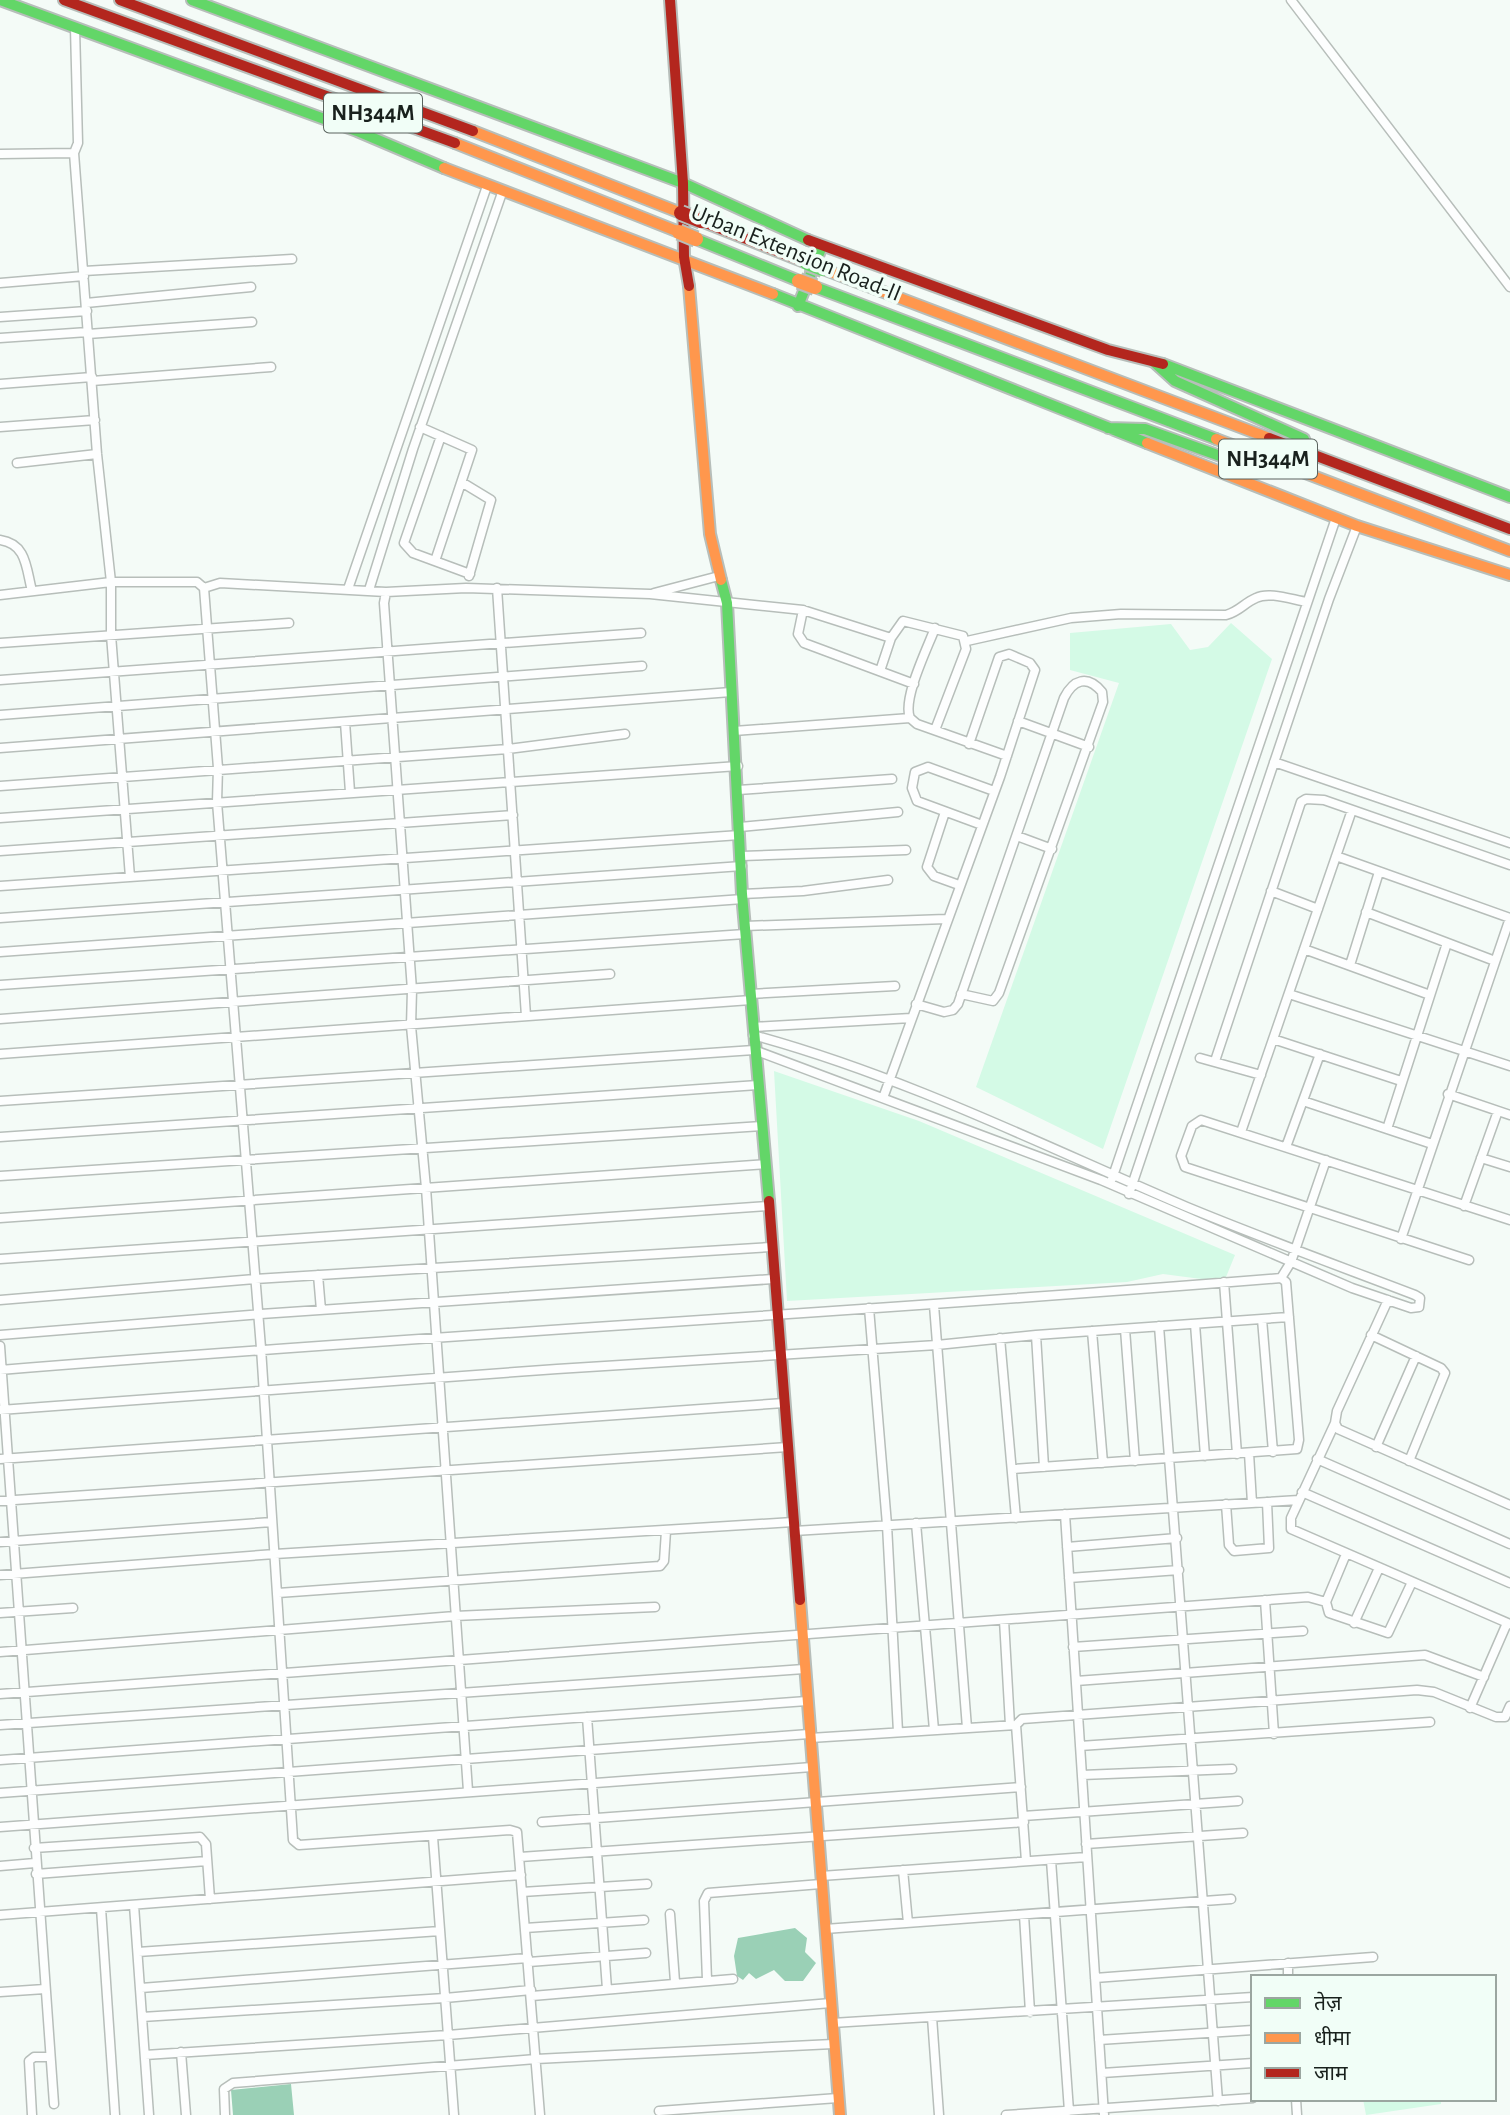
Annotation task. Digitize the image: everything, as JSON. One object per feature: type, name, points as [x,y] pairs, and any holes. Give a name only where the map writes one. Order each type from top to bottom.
[{"type":"main road","points":[[0,0],[287,104],[487,186],[684,257],[798,306],[1357,526],[1510,575]]},
{"type":"main road","name":"Urban Extension Road-II","points":[[64,0],[519,167],[799,281],[1510,551]]},
{"type":"main road","name":"Urban Extension Road-II","points":[[120,0],[525,150],[807,263],[1510,529]]},
{"type":"main road","points":[[192,0],[683,183],[822,246],[1108,350],[1154,362],[1510,497]]},
{"type":"main road","points":[[670,0],[683,183],[684,257],[689,283],[710,534],[726,603],[753,1037],[766,1164],[840,2115]]},
{"type":"main road","points":[[798,306],[822,246]]},
{"type":"main road","points":[[1154,362],[1175,381],[1304,439],[1308,453]]},
{"type":"main road","points":[[1108,428],[1145,429],[1259,470],[1304,473]]},
{"type":"street","points":[[1291,0],[1510,287]]},
{"type":"street","points":[[75,28],[78,143],[75,153],[97,454],[111,582],[111,635],[130,877]]},
{"type":"street","points":[[0,154],[75,153]]},
{"type":"street","points":[[348,589],[487,186]]},
{"type":"street","points":[[369,590],[420,427],[503,190]]},
{"type":"street","points":[[0,283],[292,259]]},
{"type":"street","points":[[0,317],[251,287]]},
{"type":"street","points":[[0,338],[252,322]]},
{"type":"street","points":[[0,384],[271,367]]},
{"type":"street","points":[[0,427],[95,421]]},
{"type":"street","points":[[420,427],[472,450],[435,561]]},
{"type":"street","points":[[441,436],[404,543],[414,553],[470,575]]},
{"type":"street","points":[[17,463],[97,454]]},
{"type":"street","points":[[463,483],[491,500],[466,587]]},
{"type":"street","points":[[1109,1184],[1336,517]]},
{"type":"street","points":[[1129,1194],[1329,599],[1357,526]]},
{"type":"street","points":[[0,540],[16,544],[23,552],[32,591]]},
{"type":"street","points":[[650,594],[719,576]]},
{"type":"street","points":[[0,595],[111,582],[197,582],[204,588],[216,732],[217,802],[222,835],[244,1158],[261,1348],[293,1840],[299,1845],[514,1831],[518,1835],[540,2115]]},
{"type":"street","points":[[204,588],[220,583],[386,592],[466,587],[650,594],[803,610],[891,638]]},
{"type":"street","points":[[497,588],[508,782],[513,815],[526,1016]]},
{"type":"street","points":[[386,592],[412,989],[411,1026],[426,1188],[468,1791]]},
{"type":"street","points":[[967,641],[1071,618],[1121,614],[1226,615],[1240,611],[1255,598],[1267,596],[1307,602]]},
{"type":"street","points":[[803,610],[798,634],[804,643],[914,684]]},
{"type":"street","points":[[880,671],[891,638],[903,621],[963,636],[967,641]]},
{"type":"street","points":[[0,643],[289,622]]},
{"type":"street","points":[[910,718],[908,705],[935,628]]},
{"type":"street","points":[[0,680],[641,633]]},
{"type":"street","points":[[935,730],[967,641]]},
{"type":"street","points":[[883,1098],[994,791],[1034,666],[1004,654],[995,663],[970,744]]},
{"type":"street","points":[[0,715],[642,666]]},
{"type":"street","points":[[916,1004],[950,1011],[958,1004],[961,994],[1053,733],[1071,684],[1078,680],[1088,681],[1102,692],[1103,702],[1089,747],[996,998],[988,1002],[961,994]]},
{"type":"street","points":[[0,748],[731,692]]},
{"type":"street","points":[[734,731],[910,718],[1006,756]]},
{"type":"street","points":[[1018,721],[1089,747]]},
{"type":"street","points":[[345,722],[351,792]]},
{"type":"street","points":[[0,786],[218,768],[508,749],[625,734]]},
{"type":"street","points":[[1274,762],[1510,843]]},
{"type":"street","points":[[0,818],[738,766]]},
{"type":"street","points":[[982,825],[913,797],[913,779],[917,770],[928,767],[994,791]]},
{"type":"street","points":[[738,790],[892,779]]},
{"type":"street","points":[[1215,1061],[1301,802],[1314,798],[1510,865]]},
{"type":"street","points":[[1241,1132],[1352,810]]},
{"type":"street","points":[[0,886],[740,831],[898,812]]},
{"type":"street","points":[[945,812],[927,867],[934,876],[959,885]]},
{"type":"street","points":[[0,852],[513,815]]},
{"type":"street","points":[[1017,836],[1052,849]]},
{"type":"street","points":[[0,918],[906,850]]},
{"type":"street","points":[[1336,856],[1510,918],[1448,1094],[1401,1239]]},
{"type":"street","points":[[1350,965],[1379,872]]},
{"type":"street","points":[[0,952],[743,897],[888,880]]},
{"type":"street","points":[[1271,891],[1318,909]]},
{"type":"street","points":[[1366,912],[1495,961]]},
{"type":"street","points":[[0,985],[409,957],[745,930],[946,919]]},
{"type":"street","points":[[1387,1129],[1447,943]]},
{"type":"street","points":[[1304,949],[1430,995]]},
{"type":"street","points":[[0,1019],[610,974]]},
{"type":"street","points":[[0,1054],[411,1026],[895,986]]},
{"type":"street","points":[[1289,994],[1510,1066]]},
{"type":"street","points":[[0,1101],[415,1073],[911,1018]]},
{"type":"street","points":[[753,1037],[820,1053],[889,1079],[1132,1183],[1415,1295],[1420,1302],[1415,1309],[1291,1262],[1109,1184],[883,1098],[753,1037]]},
{"type":"street","points":[[1273,1039],[1401,1081]]},
{"type":"street","points":[[1286,1147],[1320,1054]]},
{"type":"street","points":[[1200,1058],[1261,1075]]},
{"type":"street","points":[[0,1137],[417,1106],[758,1085]]},
{"type":"street","points":[[1448,1094],[1510,1115]]},
{"type":"street","points":[[1303,1101],[1432,1144]]},
{"type":"street","points":[[1464,1206],[1498,1111]]},
{"type":"street","points":[[1469,1260],[1182,1165],[1181,1156],[1197,1120],[1510,1220]]},
{"type":"street","points":[[0,1176],[762,1126]]},
{"type":"street","points":[[1481,1158],[1510,1167]]},
{"type":"street","points":[[1281,1278],[1296,1249],[1326,1160]]},
{"type":"street","points":[[0,1218],[766,1164]]},
{"type":"street","points":[[0,1259],[768,1206]]},
{"type":"street","points":[[0,1300],[255,1279],[771,1247]]},
{"type":"street","points":[[318,1275],[321,1310]]},
{"type":"street","points":[[1,1370],[261,1348],[934,1305],[1281,1278],[1286,1282],[1299,1446],[1294,1450],[1013,1469]]},
{"type":"street","points":[[0,1335],[258,1314],[773,1279]]},
{"type":"street","points":[[1224,1282],[1237,1454]]},
{"type":"street","points":[[1388,1300],[1291,1518],[1291,1529],[1509,1624],[1471,1708]]},
{"type":"street","points":[[934,1305],[967,1728]]},
{"type":"street","points":[[869,1308],[887,1525],[898,1732]]},
{"type":"street","points":[[3,1410],[937,1345],[1036,1335],[1289,1317]]},
{"type":"street","points":[[1262,1319],[1273,1452]]},
{"type":"street","points":[[1195,1324],[1205,1457]]},
{"type":"street","points":[[1158,1326],[1177,1538],[1218,2101]]},
{"type":"street","points":[[1125,1329],[1135,1461]]},
{"type":"street","points":[[1092,1331],[1103,1463]]},
{"type":"street","points":[[1036,1335],[1044,1467]]},
{"type":"street","points":[[1371,1335],[1441,1367],[1446,1377],[1409,1461]]},
{"type":"street","points":[[1000,1338],[1016,1518]]},
{"type":"street","points":[[0,1346],[5,1459],[13,1500],[35,1863],[54,2104]]},
{"type":"street","points":[[1376,1447],[1416,1356]]},
{"type":"street","points":[[5,1459],[784,1403]]},
{"type":"street","points":[[1335,1423],[1341,1432],[1510,1505]]},
{"type":"street","points":[[0,1501],[788,1447]]},
{"type":"street","points":[[1249,1453],[1252,1503]]},
{"type":"street","points":[[1317,1459],[1510,1544]]},
{"type":"street","points":[[0,1575],[275,1554],[666,1531],[887,1525],[1016,1518],[1267,1502],[1301,1496],[1510,1583]]},
{"type":"street","points":[[1226,1504],[1229,1545],[1234,1551],[1239,1551],[1269,1548],[1267,1502]]},
{"type":"street","points":[[1065,1514],[1104,2112]]},
{"type":"street","points":[[0,1542],[272,1522]]},
{"type":"street","points":[[916,1523],[934,1730]]},
{"type":"street","points":[[278,1593],[660,1566],[664,1561],[666,1531]]},
{"type":"street","points":[[1067,1547],[1177,1538]]},
{"type":"street","points":[[1346,1554],[1326,1602],[1329,1613],[1388,1633],[1412,1582]]},
{"type":"street","points":[[1354,1622],[1378,1568]]},
{"type":"street","points":[[1069,1577],[1179,1570]]},
{"type":"street","points":[[0,1694],[1308,1597],[1326,1602]]},
{"type":"street","points":[[1265,1600],[1274,1734]]},
{"type":"street","points":[[0,1652],[455,1616],[655,1607]]},
{"type":"street","points":[[0,1613],[74,1608]]},
{"type":"street","points":[[1004,1620],[1026,1861]]},
{"type":"street","points":[[1073,1647],[1303,1631]]},
{"type":"street","points":[[1076,1681],[1425,1655],[1484,1677]]},
{"type":"street","points":[[0,1725],[461,1695],[804,1669]]},
{"type":"street","points":[[0,1793],[465,1759],[1013,1725],[1022,1719],[1078,1713],[1426,1690],[1501,1718],[1510,1706]]},
{"type":"street","points":[[0,1760],[807,1701]]},
{"type":"street","points":[[587,1717],[607,1989]]},
{"type":"street","points":[[1080,1746],[1430,1722]]},
{"type":"street","points":[[0,1827],[812,1767]]},
{"type":"street","points":[[1082,1775],[1232,1769]]},
{"type":"street","points":[[542,1822],[1021,1787]]},
{"type":"street","points":[[520,1857],[817,1836],[1023,1819],[1084,1811],[1238,1801]]},
{"type":"street","points":[[1086,1843],[1242,1833]]},
{"type":"street","points":[[34,1848],[196,1836],[204,1839],[210,1899]]},
{"type":"street","points":[[433,1837],[454,2115]]},
{"type":"street","points":[[707,1980],[704,1901],[708,1893],[903,1870],[1087,1857]]},
{"type":"street","points":[[1051,1860],[1069,2111]]},
{"type":"street","points":[[36,1874],[207,1861]]},
{"type":"street","points":[[0,1866],[35,1863]]},
{"type":"street","points":[[903,1870],[908,1923]]},
{"type":"street","points":[[0,1915],[521,1875]]},
{"type":"street","points":[[522,1892],[647,1884]]},
{"type":"street","points":[[825,1929],[1231,1899]]},
{"type":"street","points":[[134,1905],[149,2115]]},
{"type":"street","points":[[101,1908],[115,2115]]},
{"type":"street","points":[[670,1914],[675,1982]]},
{"type":"street","points":[[1024,1915],[1030,2012]]},
{"type":"street","points":[[525,1928],[643,1920]]},
{"type":"street","points":[[138,1951],[440,1931]]},
{"type":"street","points":[[141,1988],[443,1964],[646,1953]]},
{"type":"street","points":[[1095,1978],[1373,1957]]},
{"type":"street","points":[[1288,1963],[1288,1975]]},
{"type":"street","points":[[142,2017],[733,1979]]},
{"type":"street","points":[[0,1992],[45,1989]]},
{"type":"street","points":[[832,2023],[1251,1997]]},
{"type":"street","points":[[145,2055],[448,2035],[831,2003]]},
{"type":"street","points":[[932,2017],[939,2115]]},
{"type":"street","points":[[1099,2040],[1251,2030]]},
{"type":"street","points":[[225,2115],[224,2089],[229,2084],[536,2059],[833,2044]]},
{"type":"street","points":[[181,2052],[186,2115]]},
{"type":"street","points":[[32,2115],[29,2061],[34,2057],[50,2057]]},
{"type":"street","points":[[1102,2073],[1251,2063]]},
{"type":"street","points":[[659,2111],[838,2098]]},
{"type":"street","points":[[1006,2115],[1104,2112],[1251,2098]]},
{"type":"shaded area","points":[[1231,623],[1272,659],[1103,1149],[976,1087],[1119,683],[1070,670],[1070,633],[1171,624],[1190,650],[1208,647]]},
{"type":"shaded area","points":[[774,1071],[919,1121],[1235,1255],[1224,1282],[1163,1274],[1127,1282],[787,1301]]},
{"type":"shaded area","points":[[795,1928],[807,1938],[805,1952],[816,1963],[803,1981],[785,1981],[774,1970],[756,1979],[749,1973],[743,1980],[737,1976],[734,1956],[738,1938]]},
{"type":"shaded area","points":[[291,2084],[294,2115],[233,2115],[231,2090]]},
{"type":"shaded area","points":[[1363,2101],[1441,2101],[1441,2104],[1366,2115]]},
{"type":"traffic: fast","points":[[0,0],[357,131],[444,168]]},
{"type":"traffic: fast","points":[[192,0],[683,183],[808,240]]},
{"type":"traffic: fast","points":[[696,239],[799,281]]},
{"type":"traffic: fast","points":[[798,306],[822,246]]},
{"type":"traffic: fast","points":[[807,263],[823,269]]},
{"type":"traffic: fast","points":[[815,287],[1216,439]]},
{"type":"traffic: fast","points":[[773,294],[1147,443]]},
{"type":"traffic: fast","points":[[1154,362],[1175,381],[1304,439],[1308,453]]},
{"type":"traffic: fast","points":[[1163,364],[1510,497]]},
{"type":"traffic: fast","points":[[1108,428],[1145,429],[1259,470],[1289,472]]},
{"type":"traffic: fast","points":[[721,580],[727,603],[742,894],[769,1201]]},
{"type":"traffic: slow","points":[[473,131],[681,213]]},
{"type":"traffic: slow","points":[[455,143],[679,232]]},
{"type":"traffic: slow","points":[[444,168],[773,294]]},
{"type":"traffic: slow","points":[[679,232],[696,239]]},
{"type":"traffic: slow","points":[[823,269],[1269,438]]},
{"type":"traffic: slow","points":[[799,281],[815,287]]},
{"type":"traffic: slow","points":[[689,286],[710,534],[721,580]]},
{"type":"traffic: slow","points":[[1216,439],[1510,551]]},
{"type":"traffic: slow","points":[[1147,443],[1357,526],[1510,575]]},
{"type":"traffic: slow","points":[[800,1600],[840,2115]]},
{"type":"traffic: jam","points":[[64,0],[455,143]]},
{"type":"traffic: jam","points":[[120,0],[473,131]]},
{"type":"traffic: jam","points":[[670,0],[683,183],[684,257],[689,286]]},
{"type":"traffic: jam","points":[[681,213],[701,221]]},
{"type":"traffic: jam","points":[[701,221],[807,263]]},
{"type":"traffic: jam","points":[[808,240],[1108,350],[1163,364]]},
{"type":"traffic: jam","points":[[1269,438],[1510,529]]},
{"type":"traffic: jam","points":[[769,1201],[800,1600]]}]
